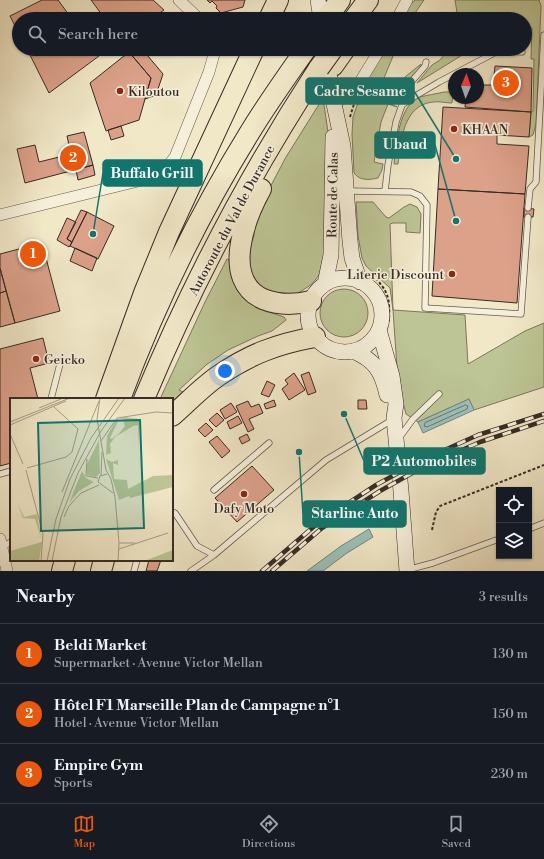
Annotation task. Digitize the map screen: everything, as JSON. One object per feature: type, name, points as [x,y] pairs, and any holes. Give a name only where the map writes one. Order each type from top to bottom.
[{"type":"highway","points":[[272,12],[278,0]]},
{"type":"highway","points":[[324,12],[340,0]]},
{"type":"highway","points":[[359,12],[368,0]]},
{"type":"highway","points":[[370,12],[378,0]]},
{"type":"highway","points":[[106,398],[142,300],[169,232],[251,56]]},
{"type":"highway","name":"Autoroute du Val de Durance","points":[[120,398],[162,298],[214,194],[250,132],[301,56]]},
{"type":"highway","points":[[311,301],[294,304],[279,303],[255,295],[249,289],[243,278],[240,251],[244,226],[255,200],[330,59]]},
{"type":"highway","name":"Autoroute du Val de Durance","points":[[144,398],[184,309],[228,222],[278,134],[330,59]]},
{"type":"highway","points":[[173,415],[218,376],[243,361],[270,348],[315,337]]},
{"type":"highway","points":[[62,571],[65,561]]},
{"type":"highway","points":[[86,571],[90,561]]},
{"type":"highway","points":[[101,571],[104,561]]},
{"type":"main road","name":"Route de Calas","points":[[325,284],[331,255],[333,220],[334,104],[330,59]]},
{"type":"main road","name":"Route de Calas","points":[[334,104],[343,146],[352,258],[360,282]]},
{"type":"main road","points":[[346,279],[360,282],[370,288],[379,302],[381,319],[379,330],[373,339],[364,347],[353,351],[336,351],[328,348],[315,337],[310,327],[308,317],[311,301],[317,291],[325,284],[331,281],[346,279]]},
{"type":"main road","points":[[379,330],[392,376],[396,404],[394,418]]},
{"type":"main road","points":[[353,351],[362,355],[376,366],[384,380],[394,418],[407,571]]},
{"type":"street","points":[[179,0],[192,12]]},
{"type":"street","points":[[401,12],[408,0]]},
{"type":"street","points":[[0,215],[142,180],[162,172],[175,157],[209,72],[213,56]]},
{"type":"street","points":[[334,104],[355,90],[376,56]]},
{"type":"street","points":[[4,543],[7,571]]},
{"type":"lane","points":[[528,208],[530,189],[536,182],[544,34]]},
{"type":"lane","points":[[402,105],[439,82],[488,56]]},
{"type":"lane","points":[[385,191],[388,164],[396,122],[406,88],[425,66],[426,62]]},
{"type":"lane","points":[[346,191],[411,192],[420,196],[427,205],[425,308],[522,314],[528,217]]},
{"type":"lane","points":[[51,398],[61,360]]},
{"type":"lane","points":[[397,442],[413,419],[439,394]]},
{"type":"lane","points":[[191,571],[214,555],[326,460],[394,418]]},
{"type":"lane","points":[[214,490],[268,443]]},
{"type":"lane","points":[[0,474],[10,472]]},
{"type":"lane","points":[[173,512],[175,513],[197,546],[214,555]]},
{"type":"lane","points":[[532,528],[544,524]]},
{"type":"lane","points":[[407,571],[433,564],[496,540]]},
{"type":"lane","points":[[134,571],[137,561]]},
{"type":"path","points":[[432,530],[436,512],[440,506],[544,465]]},
{"type":"green space","points":[[415,0],[424,0],[416,12],[406,12]]},
{"type":"green space","points":[[455,0],[539,0],[541,6],[536,124],[533,135],[529,137],[531,112],[533,111],[534,59],[531,59],[532,12],[457,12]]},
{"type":"green space","points":[[380,56],[393,56],[379,90],[391,96],[405,77],[421,64],[419,69],[398,92],[391,104],[397,107],[388,104],[381,122],[374,162],[383,164],[382,170],[378,178],[371,179],[356,176],[354,173],[352,134],[353,117],[363,88],[370,92],[373,85],[366,81]]},
{"type":"green space","points":[[443,56],[461,56],[417,83],[432,65]]},
{"type":"green space","points":[[448,92],[448,103],[435,102],[423,105],[415,110],[405,126],[402,135],[398,164],[394,164],[396,146],[403,116],[413,101],[420,97]]},
{"type":"green space","points":[[323,98],[328,132],[325,174],[327,242],[319,275],[312,284],[291,296],[275,297],[254,283],[247,274],[248,252],[254,236],[253,225],[267,193],[286,157]]},
{"type":"green space","points":[[356,202],[373,202],[386,217],[389,218],[410,204],[417,207],[421,214],[420,233],[406,232],[406,223],[390,224],[393,310],[390,288],[366,266],[362,258],[358,236]]},
{"type":"green space","points":[[227,259],[229,260],[235,282],[248,300],[260,309],[284,317],[286,320],[272,331],[228,350],[206,365],[179,390],[183,392],[173,401],[173,398],[160,398],[205,302]]},
{"type":"green space","points":[[339,289],[349,289],[361,296],[368,308],[368,318],[361,330],[349,337],[339,337],[331,333],[324,326],[320,318],[320,308],[324,300],[331,293]]},
{"type":"green space","points":[[393,310],[465,315],[468,364],[525,331],[544,323],[544,387],[474,410],[469,399],[418,422],[406,414],[398,382]]},
{"type":"water","points":[[469,399],[474,410],[423,433],[418,422]]},
{"type":"water","points":[[369,529],[373,537],[347,553],[323,571],[307,571],[341,546]]},
{"type":"building","points":[[42,0],[58,0],[67,12],[18,12]]},
{"type":"building","points":[[91,0],[153,0],[164,10],[161,12],[100,12]]},
{"type":"building","points":[[207,0],[245,0],[243,7],[225,12],[220,12],[212,1],[210,3]]},
{"type":"building","points":[[30,56],[99,56],[49,93]]},
{"type":"building","name":"Kiloutou","points":[[124,56],[132,56],[151,78],[139,120],[106,131],[90,83]]},
{"type":"building","points":[[132,56],[148,56],[163,74],[156,95],[145,99],[151,78]]},
{"type":"building","points":[[495,66],[532,68],[531,112],[465,107],[465,104],[484,104],[484,85],[493,85]]},
{"type":"building","points":[[443,107],[531,112],[529,137],[497,135],[497,144],[529,146],[525,194],[438,189]]},
{"type":"building","points":[[121,126],[124,136],[111,140],[108,130]]},
{"type":"building","points":[[84,132],[93,165],[25,183],[17,149],[35,145],[39,162],[71,154],[67,136]]},
{"type":"building","points":[[93,165],[95,175],[78,180],[76,170]]},
{"type":"building","points":[[438,189],[525,194],[517,303],[432,296]]},
{"type":"building","points":[[524,208],[534,209],[533,217],[524,217]]},
{"type":"building","points":[[81,210],[87,212],[72,242],[67,239]]},
{"type":"building","points":[[87,212],[114,226],[98,259],[70,246]]},
{"type":"building","points":[[67,218],[76,222],[67,239],[72,242],[69,247],[57,240]]},
{"type":"building","points":[[42,243],[60,311],[15,323],[0,268],[0,254]]},
{"type":"building","points":[[75,248],[97,258],[92,271],[70,261]]},
{"type":"building","points":[[0,268],[6,291],[0,293]]},
{"type":"building","points":[[6,291],[15,323],[0,327],[0,293]]},
{"type":"building","points":[[43,338],[49,363],[30,368],[38,398],[10,398],[10,463],[0,466],[0,349]]},
{"type":"building","points":[[309,372],[316,392],[308,395],[301,375]]},
{"type":"building","points":[[294,373],[305,390],[289,400],[282,389],[288,384],[285,380]]},
{"type":"building","points":[[267,381],[275,385],[269,397],[261,394]]},
{"type":"building","points":[[274,400],[276,406],[266,409],[264,404]]},
{"type":"building","points":[[358,400],[366,400],[367,409],[358,409]]},
{"type":"building","points":[[248,401],[251,407],[259,404],[263,413],[249,419],[254,429],[248,432],[236,406]]},
{"type":"building","points":[[231,403],[237,412],[225,419],[220,410]]},
{"type":"building","points":[[217,413],[224,420],[216,427],[209,420]]},
{"type":"building","points":[[238,416],[242,423],[230,429],[227,422]]},
{"type":"building","points":[[206,423],[213,430],[205,437],[198,430]]},
{"type":"building","points":[[247,434],[250,440],[242,444],[239,438]]},
{"type":"building","points":[[217,436],[230,451],[222,458],[209,442]]},
{"type":"building","name":"Dafy Moto","points":[[252,466],[274,490],[237,522],[215,498]]},
{"type":"building","points":[[149,561],[161,561],[157,571],[146,571]]},
{"type":"railway","points":[[262,571],[318,523],[376,485],[420,461],[478,435],[544,414]]},
{"type":"railway","points":[[272,571],[322,528],[380,491],[423,467],[480,442],[544,421]]},
{"type":"place","name":"Empire Gym","points":[[506,83]]},
{"type":"place","name":"Kiloutou","points":[[120,91]]},
{"type":"place","name":"KHAAN","points":[[454,129]]},
{"type":"place","name":"Hôtel F1 Marseille Plan de Campagne n°1","points":[[73,158]]},
{"type":"place","name":"Cadre Sesame","points":[[456,159]]},
{"type":"place","name":"Ubaud","points":[[456,221]]},
{"type":"place","name":"Buffalo Grill","points":[[93,234]]},
{"type":"place","name":"Beldi Market","points":[[33,254]]},
{"type":"place","name":"Literie Discount","points":[[452,274]]},
{"type":"place","name":"Geicko","points":[[36,359]]},
{"type":"place","name":"P2 Automobiles","points":[[344,414]]},
{"type":"place","name":"Starline Auto","points":[[299,452]]},
{"type":"place","name":"Dafy Moto","points":[[244,494]]}]
